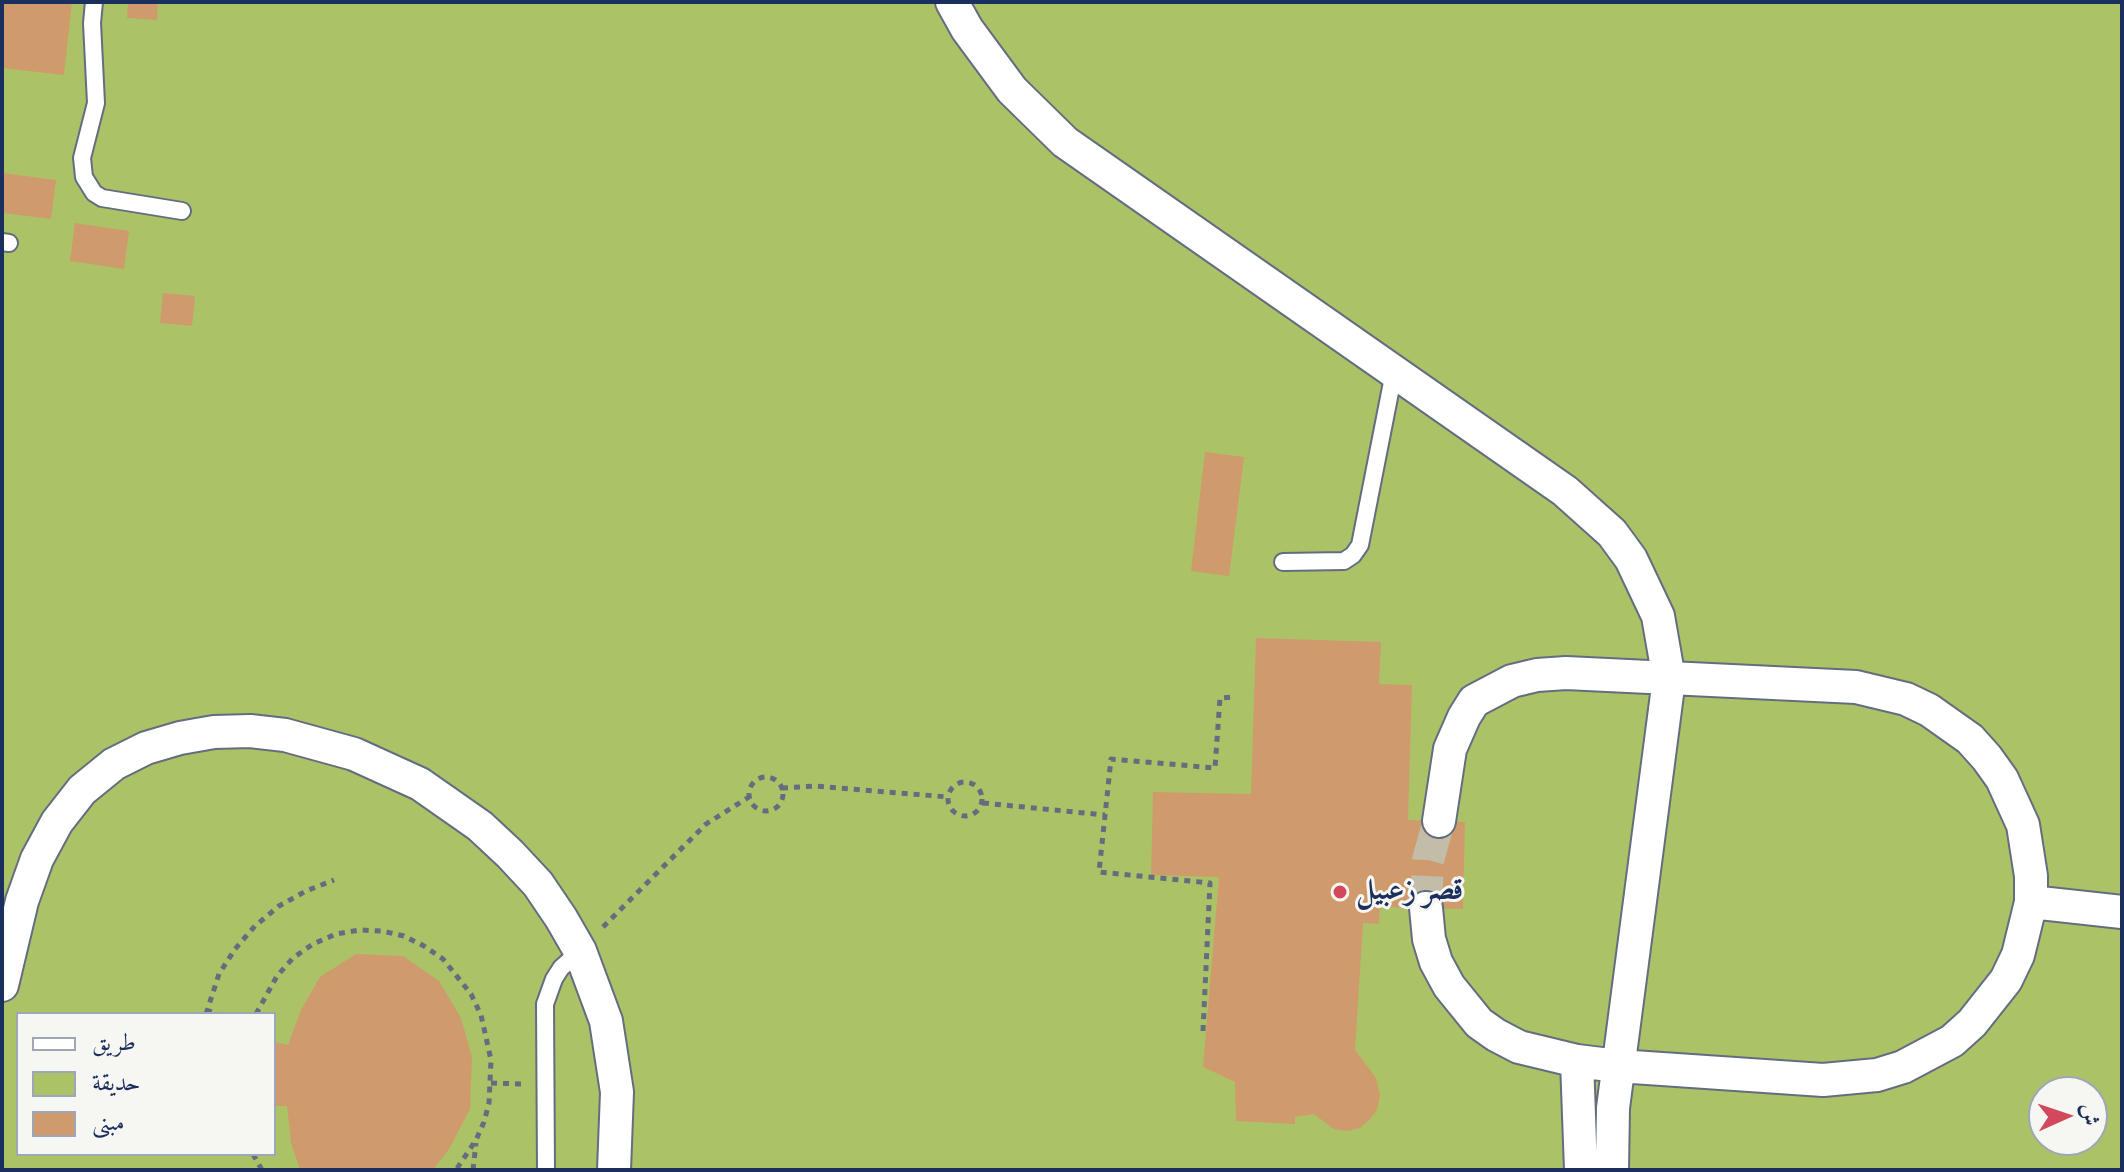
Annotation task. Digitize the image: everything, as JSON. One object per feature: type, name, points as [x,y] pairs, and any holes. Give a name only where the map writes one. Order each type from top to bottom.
[{"type":"street","points":[[952,2],[967,29],[1012,90],[1065,142],[1565,491],[1612,533],[1631,559],[1658,616],[1669,679],[1618,1066],[1610,1142],[1612,1170]]},
{"type":"street","points":[[1426,908],[1429,939],[1436,962],[1449,986],[1479,1023],[1519,1047],[1577,1061],[1618,1066],[1823,1080],[1877,1075],[1928,1056],[1952,1041],[1990,1003],[2018,955],[2031,902],[2031,876],[2023,825],[2002,779],[1970,739],[1929,710],[1906,699],[1856,687],[1566,673],[1512,681],[1474,701],[1450,749],[1439,821]]},
{"type":"street","points":[[2,985],[22,901],[37,859],[57,822],[82,790],[114,764],[146,748],[214,732],[250,731],[308,740],[354,754],[420,784],[461,811],[510,854],[546,895],[580,951],[595,986],[613,1056],[617,1092],[614,1170]]},
{"type":"street","points":[[2031,902],[2122,912]]},
{"type":"street","points":[[1577,1061],[1581,1170]]},
{"type":"lane","points":[[94,2],[92,23],[96,103],[82,158],[84,177],[94,193],[102,198],[182,211]]},
{"type":"lane","points":[[1283,562],[1344,561],[1360,545],[1394,372]]},
{"type":"lane","points":[[546,1170],[545,1004],[561,968],[580,951]]},
{"type":"path","points":[[1203,1031],[1210,883],[1099,872],[1111,759],[1215,768],[1220,698],[1234,697]]},
{"type":"path","points":[[766,777],[776,780],[782,788],[783,797],[779,806],[771,811],[761,811],[753,806],[749,797],[751,787],[757,780],[766,777]]},
{"type":"path","points":[[964,782],[978,788],[983,803],[979,811],[962,817],[955,813],[948,797],[956,784],[964,782]]},
{"type":"path","points":[[782,788],[816,786],[948,797]]},
{"type":"path","points":[[580,951],[706,824],[749,797]]},
{"type":"path","points":[[983,803],[1105,815]]},
{"type":"path","points":[[206,1012],[219,974],[255,926],[292,899],[334,880]]},
{"type":"path","points":[[257,1012],[277,976],[293,958],[313,944],[336,934],[360,930],[382,931],[404,936],[424,946],[458,975],[471,994],[488,1037],[491,1060],[489,1103],[476,1140],[473,1170]]},
{"type":"path","points":[[456,1170],[476,1140]]},
{"type":"green space","points":[[2,2],[2122,2],[2122,1170],[2,1170]]},
{"type":"building","points":[[2,2],[72,2],[64,75],[2,68]]},
{"type":"building","points":[[128,2],[158,2],[157,20],[127,18]]},
{"type":"building","points":[[2,173],[56,180],[51,219],[2,213]]},
{"type":"building","points":[[75,223],[129,231],[124,269],[70,261]]},
{"type":"building","points":[[163,293],[195,296],[192,326],[160,323]]},
{"type":"building","points":[[1205,452],[1244,457],[1229,576],[1191,571]]},
{"type":"building","name":"قصر زعبيل","points":[[1256,638],[1381,642],[1379,684],[1412,685],[1408,820],[1465,822],[1463,909],[1380,907],[1379,924],[1363,923],[1355,1050],[1376,1078],[1380,1095],[1377,1110],[1370,1119],[1360,1128],[1347,1131],[1334,1129],[1314,1114],[1295,1117],[1295,1124],[1236,1121],[1235,1082],[1203,1067],[1219,877],[1151,875],[1153,792],[1251,794]]},
{"type":"building","points":[[356,954],[403,956],[439,981],[461,1018],[472,1057],[470,1109],[449,1149],[433,1170],[300,1170],[291,1143],[287,1106],[276,1106],[276,1042],[288,1045],[301,1010],[320,977]]},
{"type":"tunnel","points":[[1426,908],[1428,860],[1439,821]]},
{"type":"place","name":"قصر زعبيل","points":[[1340,892]]}]
